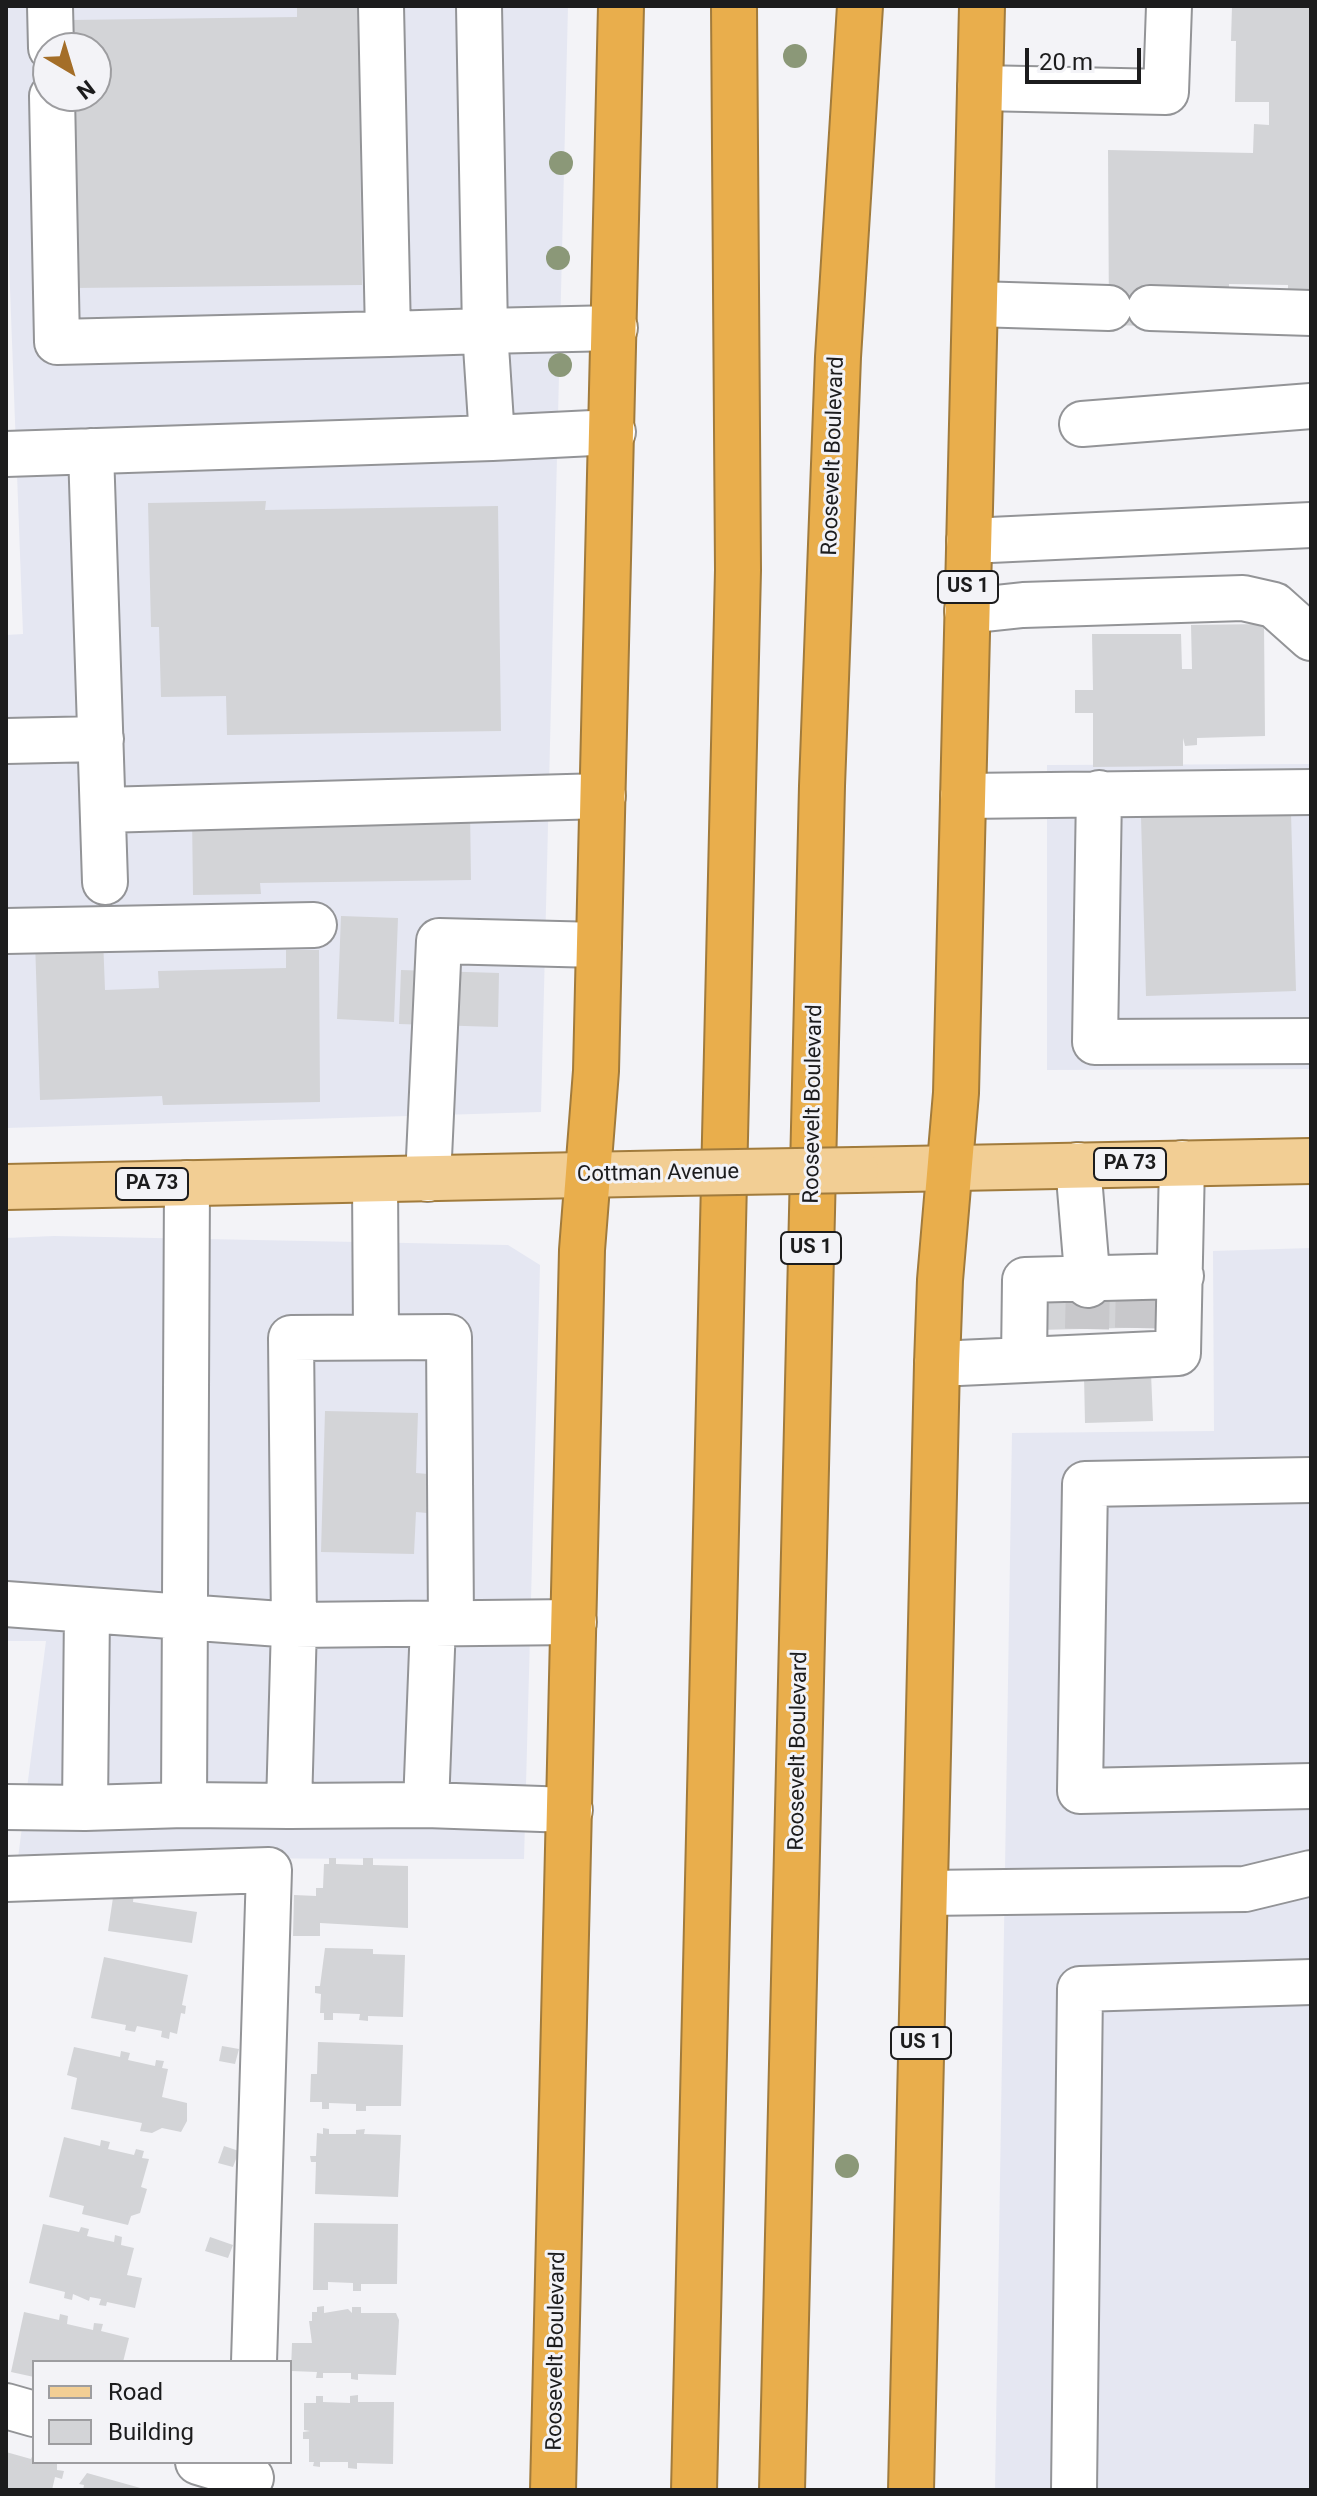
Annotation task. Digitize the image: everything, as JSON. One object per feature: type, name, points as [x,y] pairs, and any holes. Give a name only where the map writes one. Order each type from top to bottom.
[{"type":"highway","name":"Roosevelt Boulevard","points":[[553,2490],[582,1250],[599,945],[621,6]]},
{"type":"highway","points":[[622,50],[631,6]]},
{"type":"highway","points":[[694,2490],[737,662],[739,341],[734,6]]},
{"type":"highway","name":"Roosevelt Boulevard","points":[[782,2490],[822,786],[838,357],[860,6]]},
{"type":"highway","name":"US 1","points":[[911,2490],[937,1364],[956,1093],[982,6]]},
{"type":"main road","name":"Cottman Avenue","points":[[6,1187],[1311,1161]]},
{"type":"lane","points":[[50,6],[51,32]]},
{"type":"lane","points":[[381,6],[388,334]]},
{"type":"lane","points":[[479,6],[485,331],[492,438]]},
{"type":"lane","points":[[980,88],[1166,92],[1169,6]]},
{"type":"lane","points":[[52,112],[57,342],[615,328]]},
{"type":"lane","points":[[975,304],[1311,313]]},
{"type":"lane","points":[[1082,424],[1311,406]]},
{"type":"lane","points":[[6,454],[613,432]]},
{"type":"lane","points":[[91,451],[105,882]]},
{"type":"lane","points":[[969,541],[1311,525]]},
{"type":"lane","points":[[967,611],[1023,605],[1243,598],[1274,605],[1311,638]]},
{"type":"lane","points":[[6,741],[101,739]]},
{"type":"lane","points":[[963,796],[1311,792]]},
{"type":"lane","points":[[1099,793],[1095,1042],[1311,1041]]},
{"type":"lane","points":[[103,810],[603,796]]},
{"type":"lane","points":[[6,931],[314,925]]},
{"type":"lane","points":[[428,1179],[439,941],[599,945]]},
{"type":"lane","points":[[937,1364],[1024,1360],[1087,1343],[1138,1341],[1178,1353],[1152,1279],[1182,1163]]},
{"type":"lane","points":[[1078,1165],[1088,1282]]},
{"type":"lane","points":[[375,1181],[376,1337]]},
{"type":"lane","points":[[184,1805],[187,1183]]},
{"type":"lane","points":[[1024,1360],[1025,1280],[1088,1282],[1152,1279]]},
{"type":"lane","points":[[289,1806],[294,1625],[291,1338],[449,1337],[442,1624],[426,1805]]},
{"type":"lane","points":[[1311,1480],[1085,1484],[1080,1791],[1311,1786]]},
{"type":"lane","points":[[6,1604],[294,1625],[574,1622]]},
{"type":"lane","points":[[85,1808],[87,1610]]},
{"type":"lane","points":[[6,1807],[426,1805],[570,1810]]},
{"type":"lane","points":[[6,1879],[269,1870],[254,2360]]},
{"type":"lane","points":[[925,1893],[1245,1889],[1311,1873]]},
{"type":"lane","points":[[1074,2490],[1080,1989],[1311,1982]]},
{"type":"lane","points":[[6,2406],[32,2413]]},
{"type":"lane","points":[[205,2464],[251,2477]]},
{"type":"shaded area","points":[[6,6],[568,6],[541,1112],[6,1128],[6,635],[23,634],[6,182]]},
{"type":"shaded area","points":[[1311,764],[1311,1069],[1047,1070],[1047,765]]},
{"type":"shaded area","points":[[54,1236],[508,1245],[540,1265],[524,1859],[18,1858],[46,1641],[6,1641],[6,1238]]},
{"type":"shaded area","points":[[1311,1248],[1311,2490],[995,2490],[1012,1433],[1214,1431],[1213,1251]]},
{"type":"building","points":[[297,6],[358,6],[362,285],[74,288],[72,112],[112,112],[112,32],[71,32],[71,20],[297,17]]},
{"type":"building","points":[[1232,6],[1311,6],[1311,292],[1288,292],[1288,285],[1229,284],[1229,290],[1150,326],[1109,325],[1108,150],[1253,153],[1254,124],[1269,125],[1269,102],[1235,102],[1236,41],[1231,41]]},
{"type":"building","points":[[266,501],[265,510],[498,506],[501,731],[227,735],[226,696],[161,697],[159,627],[151,627],[148,503]]},
{"type":"building","points":[[1264,624],[1265,736],[1197,738],[1197,745],[1185,746],[1183,738],[1183,766],[1093,767],[1093,713],[1075,713],[1075,690],[1093,690],[1092,634],[1181,634],[1182,669],[1192,669],[1191,625]]},
{"type":"building","points":[[470,810],[471,880],[260,883],[261,894],[193,895],[192,814]]},
{"type":"building","points":[[1291,813],[1296,991],[1146,996],[1141,817]]},
{"type":"building","points":[[341,916],[398,918],[394,1022],[337,1019]]},
{"type":"building","points":[[103,938],[105,990],[159,988],[158,971],[286,968],[286,950],[319,950],[320,1102],[163,1105],[162,1096],[40,1100],[35,940]]},
{"type":"building","points":[[401,970],[499,973],[498,1027],[399,1024]]},
{"type":"building","points":[[1166,1283],[1167,1327],[1036,1330],[1035,1286]]},
{"type":"building","points":[[1151,1373],[1153,1421],[1085,1423],[1084,1375]]},
{"type":"building","points":[[325,1411],[418,1413],[416,1473],[428,1474],[427,1513],[416,1512],[414,1554],[321,1552]]},
{"type":"building","points":[[329,1858],[336,1858],[336,1864],[363,1865],[363,1858],[373,1858],[373,1865],[408,1866],[408,1928],[320,1923],[320,1936],[293,1936],[294,1895],[316,1896],[316,1888],[323,1888],[324,1864],[329,1864]]},
{"type":"building","points":[[114,1891],[134,1892],[133,1902],[197,1912],[192,1943],[108,1931]]},
{"type":"building","points":[[325,1948],[373,1949],[373,1954],[405,1955],[403,2017],[368,2016],[368,2021],[359,2020],[360,2014],[333,2013],[333,2020],[324,2020],[324,2013],[320,2013],[321,1994],[315,1993],[315,1986],[320,1986]]},
{"type":"building","points":[[104,1957],[188,1975],[182,2005],[186,2006],[185,2014],[181,2013],[177,2034],[170,2032],[169,2039],[161,2037],[162,2031],[137,2026],[135,2032],[125,2030],[126,2025],[91,2018]]},
{"type":"building","points":[[318,2042],[403,2045],[401,2106],[366,2106],[366,2111],[356,2111],[356,2104],[329,2103],[329,2109],[322,2109],[322,2102],[310,2102],[311,2074],[317,2074]]},
{"type":"building","points":[[222,2046],[239,2049],[235,2064],[219,2061]]},
{"type":"building","points":[[74,2047],[120,2057],[121,2051],[130,2053],[128,2060],[155,2066],[156,2060],[164,2061],[162,2068],[168,2069],[162,2097],[187,2103],[187,2121],[181,2132],[162,2128],[152,2133],[140,2131],[142,2123],[71,2109],[77,2078],[67,2075]]},
{"type":"building","points":[[323,2128],[329,2129],[329,2134],[356,2134],[356,2130],[365,2129],[364,2134],[401,2135],[398,2197],[315,2194],[316,2162],[311,2162],[310,2156],[316,2156],[317,2133],[323,2134]]},
{"type":"building","points":[[64,2137],[100,2146],[101,2140],[110,2142],[108,2149],[134,2155],[136,2149],[144,2151],[142,2158],[149,2159],[141,2187],[147,2189],[140,2213],[131,2216],[128,2225],[82,2214],[84,2206],[49,2197]]},
{"type":"building","points":[[224,2146],[239,2151],[233,2167],[218,2163]]},
{"type":"building","points":[[314,2223],[398,2224],[397,2284],[361,2284],[361,2291],[353,2291],[353,2283],[328,2282],[328,2290],[313,2290]]},
{"type":"building","points":[[43,2224],[79,2232],[81,2227],[89,2229],[87,2236],[114,2242],[115,2235],[122,2237],[121,2245],[134,2248],[127,2275],[142,2278],[135,2308],[107,2302],[106,2306],[99,2305],[101,2299],[90,2297],[89,2301],[73,2294],[72,2300],[64,2298],[65,2292],[29,2283]]},
{"type":"building","points":[[210,2237],[233,2245],[228,2258],[205,2251]]},
{"type":"building","points":[[324,2306],[324,2313],[348,2309],[352,2313],[352,2307],[361,2307],[361,2313],[396,2313],[399,2320],[396,2375],[358,2374],[358,2380],[351,2379],[351,2373],[323,2373],[323,2378],[316,2378],[317,2372],[292,2371],[292,2343],[312,2343],[309,2321],[312,2321],[312,2312],[317,2312],[317,2307]]},
{"type":"building","points":[[24,2312],[59,2320],[60,2314],[68,2316],[67,2324],[93,2330],[94,2323],[103,2324],[101,2331],[129,2338],[124,2360],[32,2360],[32,2377],[11,2372]]},
{"type":"building","points":[[358,2395],[358,2402],[394,2402],[393,2464],[357,2463],[357,2469],[348,2468],[348,2462],[320,2462],[320,2467],[313,2466],[314,2462],[309,2462],[309,2439],[303,2439],[303,2432],[310,2431],[304,2430],[304,2403],[316,2403],[316,2396],[323,2396],[323,2402],[350,2403],[350,2396]]},
{"type":"building","points":[[6,2452],[31,2459],[32,2457],[32,2464],[57,2464],[57,2470],[64,2471],[62,2479],[55,2477],[52,2490],[6,2490]]},
{"type":"building","points":[[87,2473],[144,2490],[83,2490],[84,2485],[79,2484]]},
{"type":"tunnel","points":[[1137,1328],[1138,1284]]},
{"type":"tunnel","points":[[1087,1329],[1088,1285]]}]
